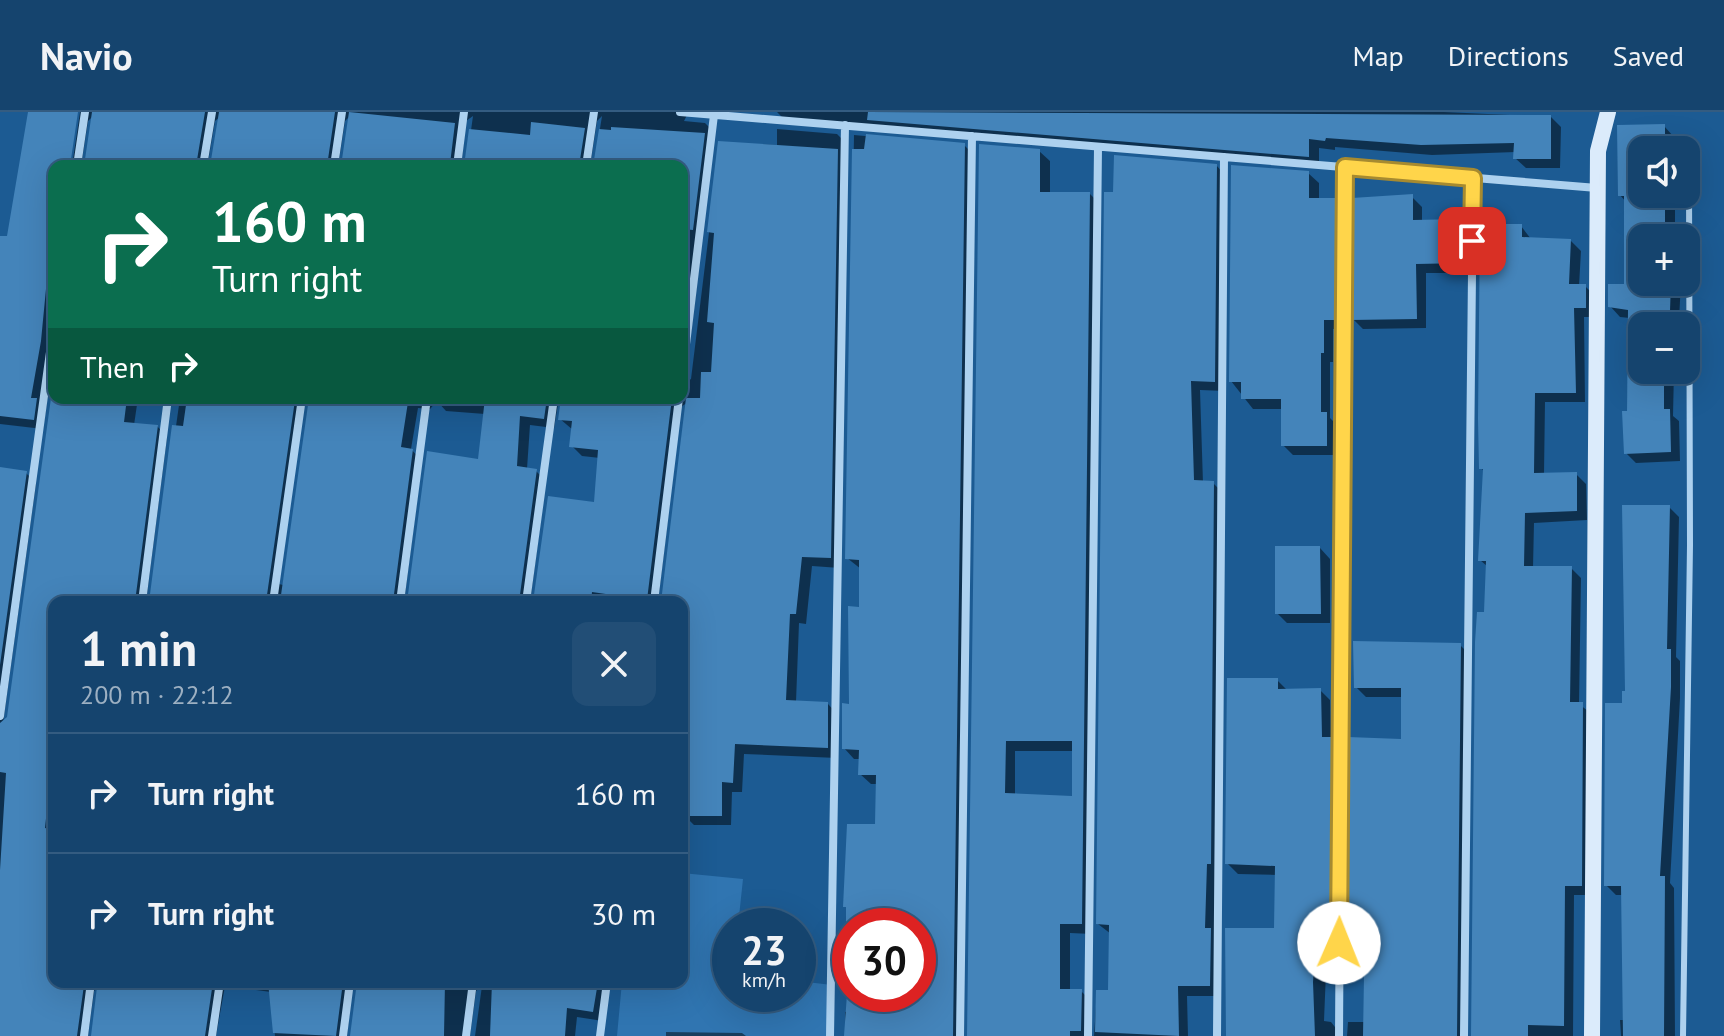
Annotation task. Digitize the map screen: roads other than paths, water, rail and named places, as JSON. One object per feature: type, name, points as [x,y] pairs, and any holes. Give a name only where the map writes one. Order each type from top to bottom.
[{"type":"street","points":[[78,160],[85,112]]},
{"type":"street","points":[[204,160],[212,112]]},
{"type":"street","points":[[335,160],[342,112]]},
{"type":"street","points":[[458,160],[464,112]]},
{"type":"street","points":[[587,160],[594,112]]},
{"type":"street","points":[[680,112],[1597,188]]},
{"type":"street","points":[[1592,1036],[1597,188],[1598,151],[1608,112]]},
{"type":"street","points":[[688,328],[714,115]]},
{"type":"street","points":[[830,1036],[845,125]]},
{"type":"street","points":[[960,1036],[972,136]]},
{"type":"street","points":[[1088,1036],[1098,147]]},
{"type":"street","points":[[1217,1036],[1224,157]]},
{"type":"street","points":[[1339,1036],[1345,167]]},
{"type":"street","points":[[1464,1036],[1473,178]]},
{"type":"street","points":[[0,716],[48,367]]},
{"type":"street","points":[[143,596],[167,404]]},
{"type":"street","points":[[274,596],[301,404]]},
{"type":"street","points":[[401,596],[426,404]]},
{"type":"street","points":[[527,596],[553,404]]},
{"type":"street","points":[[655,596],[678,404]]},
{"type":"street","points":[[84,1036],[90,988]]},
{"type":"street","points":[[212,1036],[219,988]]},
{"type":"street","points":[[343,1036],[349,988]]},
{"type":"street","points":[[466,1036],[472,988]]},
{"type":"street","points":[[600,1036],[606,988]]},
{"type":"lane","points":[[1683,1036],[1690,545],[1689,208]]}]
